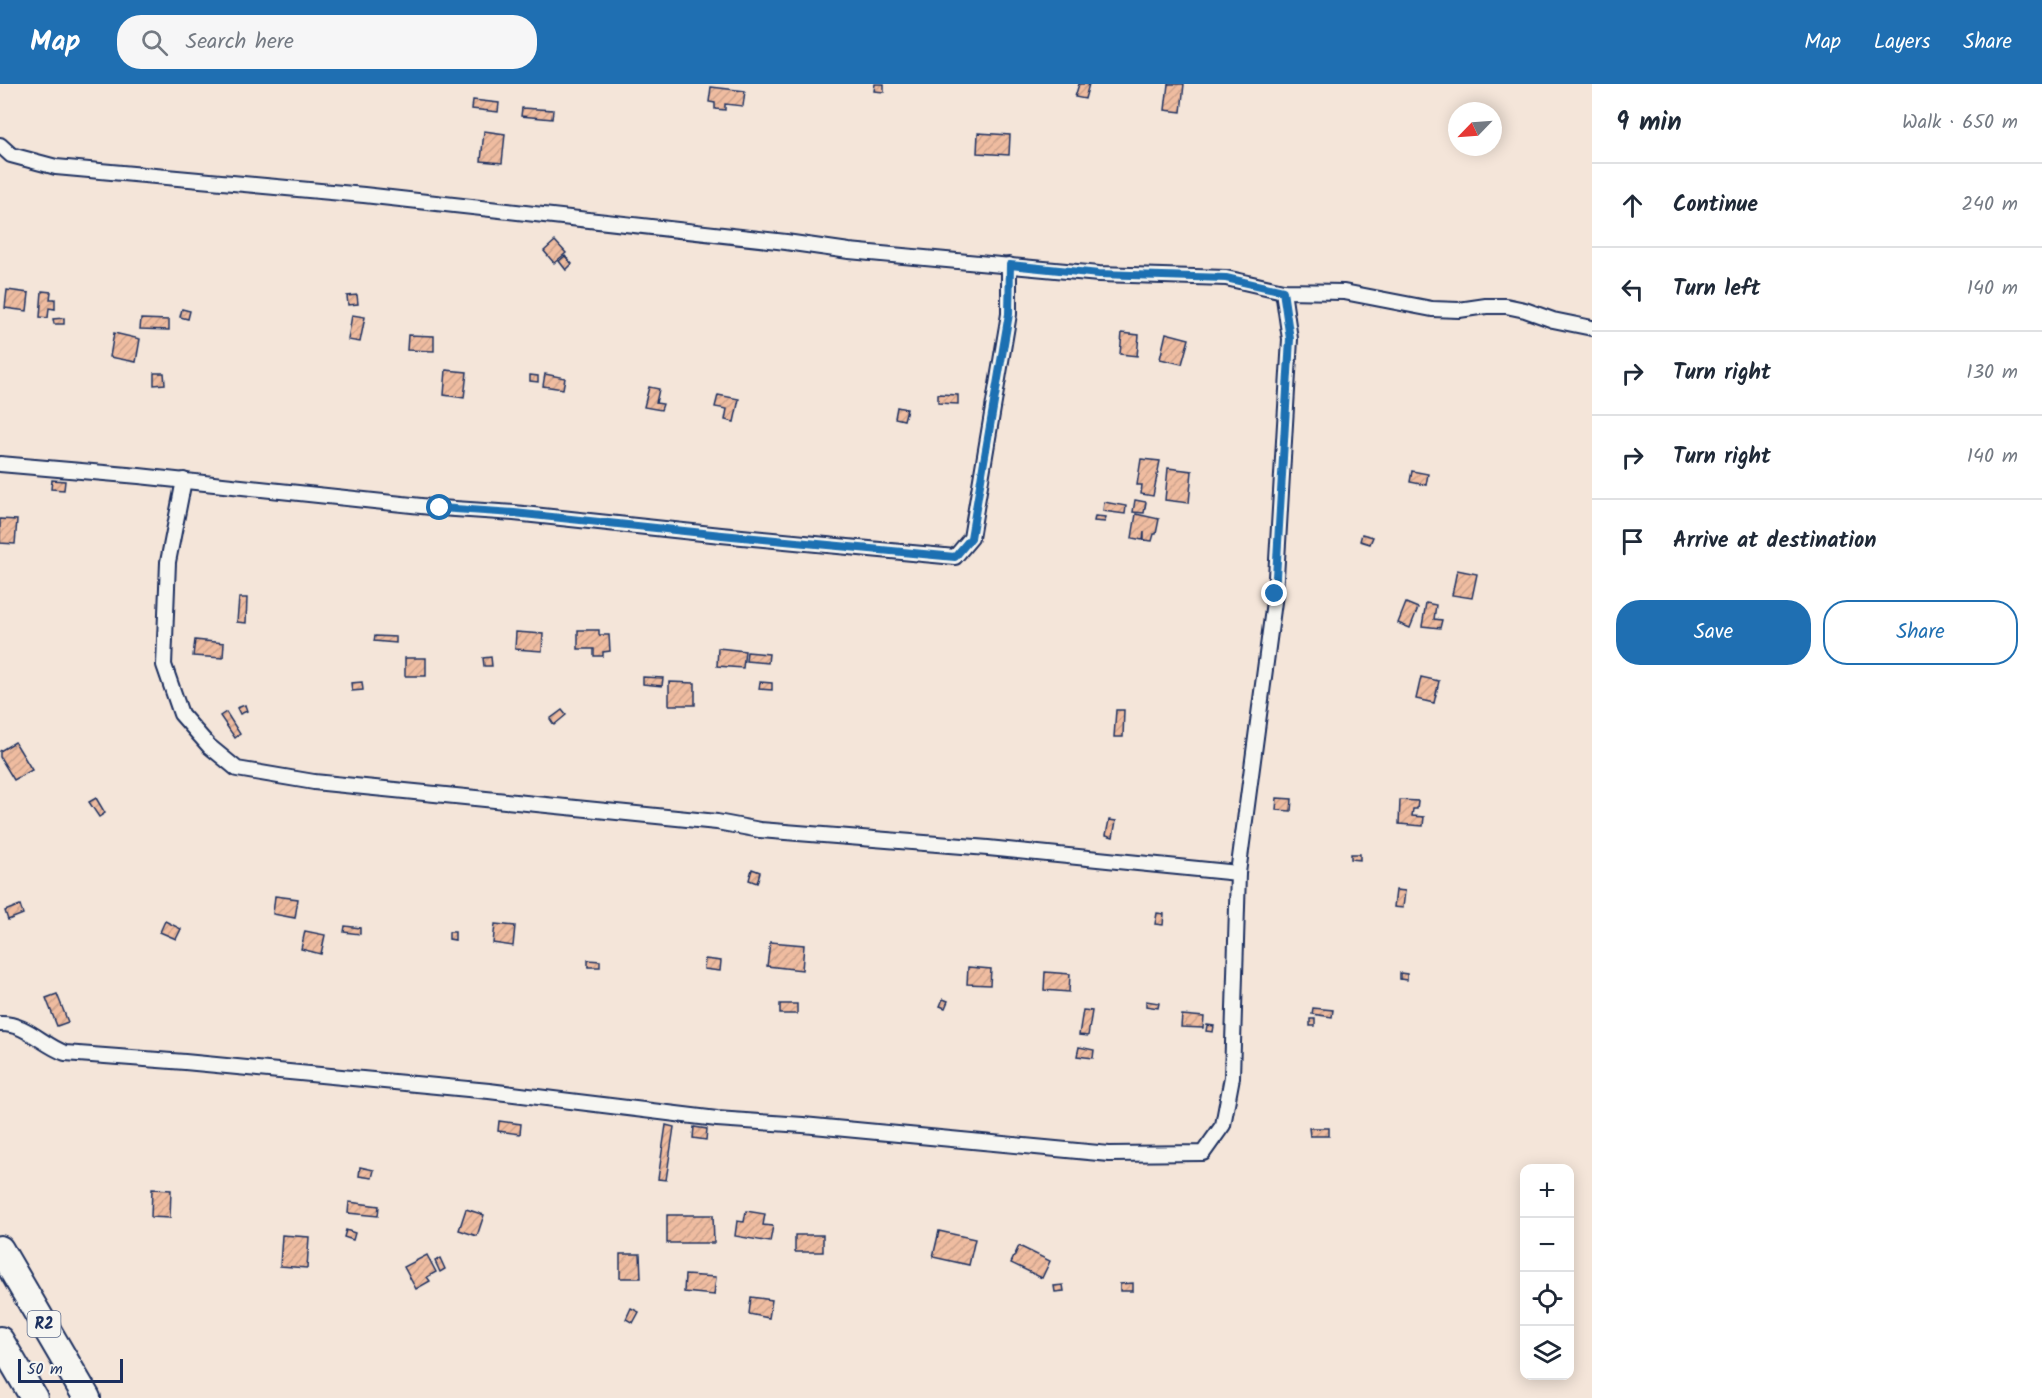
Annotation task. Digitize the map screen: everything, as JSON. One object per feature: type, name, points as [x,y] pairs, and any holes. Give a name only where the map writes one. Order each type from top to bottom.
[{"type":"highway","name":"R2","points":[[0,1250],[87,1398]]},
{"type":"highway","name":"R2","points":[[0,1340],[34,1398]]},
{"type":"street","points":[[0,145],[11,156],[56,167],[364,195],[849,251],[1099,274],[1226,278],[1283,291],[1344,291],[1432,309],[1459,310],[1506,306],[1553,320],[1592,328]]},
{"type":"street","points":[[0,464],[184,480],[440,508],[514,513],[955,557],[971,538],[1009,314],[1010,265]]},
{"type":"street","points":[[0,1024],[16,1025],[53,1049],[65,1053],[477,1090],[717,1119],[1110,1154],[1203,1153],[1223,1125],[1232,1077],[1238,873],[1275,594],[1290,339],[1283,291]]},
{"type":"street","points":[[184,480],[168,562],[164,665],[181,714],[209,746],[237,769],[314,782],[717,822],[760,830],[988,848],[1238,873]]},
{"type":"building","points":[[875,84],[884,84],[884,92],[874,91]]},
{"type":"building","points":[[1079,84],[1089,84],[1085,99],[1075,97]]},
{"type":"building","points":[[1168,84],[1184,84],[1181,112],[1165,110]]},
{"type":"building","points":[[711,87],[745,91],[743,106],[725,104],[725,110],[715,109],[715,103],[709,102]]},
{"type":"building","points":[[473,100],[499,103],[498,112],[472,109]]},
{"type":"building","points":[[522,108],[553,110],[552,119],[521,116]]},
{"type":"building","points":[[484,131],[505,134],[502,163],[481,161]]},
{"type":"building","points":[[978,133],[1010,135],[1009,155],[977,153]]},
{"type":"building","points":[[555,241],[566,253],[554,263],[544,251]]},
{"type":"building","points":[[565,256],[572,264],[566,270],[559,261]]},
{"type":"building","points":[[7,290],[29,293],[27,311],[5,308]]},
{"type":"building","points":[[42,291],[51,292],[50,299],[55,299],[55,309],[49,308],[48,318],[40,317]]},
{"type":"building","points":[[357,295],[358,304],[348,305],[347,296]]},
{"type":"building","points":[[182,309],[190,311],[188,319],[180,317]]},
{"type":"building","points":[[352,315],[365,317],[360,342],[348,340]]},
{"type":"building","points":[[64,318],[64,324],[54,324],[53,319]]},
{"type":"building","points":[[141,319],[169,320],[169,330],[140,329]]},
{"type":"building","points":[[114,333],[140,339],[136,362],[110,357]]},
{"type":"building","points":[[1122,333],[1139,335],[1137,356],[1120,354]]},
{"type":"building","points":[[1166,333],[1189,339],[1182,364],[1160,359]]},
{"type":"building","points":[[408,335],[434,336],[434,351],[407,350]]},
{"type":"building","points":[[446,370],[467,372],[464,398],[444,395]]},
{"type":"building","points":[[154,373],[164,373],[165,384],[154,385]]},
{"type":"building","points":[[545,374],[565,378],[563,389],[543,386]]},
{"type":"building","points":[[530,375],[538,376],[538,382],[530,381]]},
{"type":"building","points":[[649,387],[659,389],[656,403],[663,404],[661,410],[644,407]]},
{"type":"building","points":[[938,394],[958,395],[958,404],[938,403]]},
{"type":"building","points":[[718,395],[739,399],[734,422],[725,420],[727,409],[715,407]]},
{"type":"building","points":[[897,407],[907,409],[904,420],[895,418]]},
{"type":"building","points":[[1141,459],[1160,461],[1153,496],[1141,494],[1142,485],[1137,485]]},
{"type":"building","points":[[1168,468],[1192,471],[1189,503],[1165,500]]},
{"type":"building","points":[[1412,471],[1428,474],[1426,485],[1410,482]]},
{"type":"building","points":[[52,480],[65,481],[64,490],[51,489]]},
{"type":"building","points":[[1135,500],[1146,502],[1144,513],[1133,512]]},
{"type":"building","points":[[1104,502],[1126,506],[1125,514],[1103,511]]},
{"type":"building","points":[[1136,514],[1159,519],[1152,541],[1144,540],[1144,532],[1143,540],[1132,538]]},
{"type":"building","points":[[1095,516],[1106,517],[1105,522],[1094,521]]},
{"type":"building","points":[[0,519],[17,520],[15,544],[0,543]]},
{"type":"building","points":[[1362,534],[1373,537],[1370,544],[1360,541]]},
{"type":"building","points":[[1457,570],[1477,574],[1472,598],[1452,595]]},
{"type":"building","points":[[239,598],[247,598],[246,623],[237,622]]},
{"type":"building","points":[[1406,603],[1418,608],[1410,628],[1398,623]]},
{"type":"building","points":[[1426,603],[1436,605],[1434,619],[1442,620],[1440,628],[1422,626]]},
{"type":"building","points":[[578,630],[599,630],[599,635],[609,635],[610,651],[603,652],[603,656],[594,656],[594,649],[578,649]]},
{"type":"building","points":[[516,632],[543,634],[542,651],[515,649]]},
{"type":"building","points":[[375,636],[396,637],[396,643],[374,641]]},
{"type":"building","points":[[195,640],[224,643],[223,658],[193,656]]},
{"type":"building","points":[[718,648],[745,651],[743,668],[717,666]]},
{"type":"building","points":[[747,652],[769,654],[768,663],[746,661]]},
{"type":"building","points":[[491,657],[492,666],[484,666],[483,658]]},
{"type":"building","points":[[405,658],[426,658],[426,676],[405,676]]},
{"type":"building","points":[[643,677],[663,678],[662,686],[643,684]]},
{"type":"building","points":[[1421,677],[1439,681],[1434,703],[1416,699]]},
{"type":"building","points":[[362,682],[363,690],[352,691],[351,683]]},
{"type":"building","points":[[669,682],[695,683],[695,705],[669,705]]},
{"type":"building","points":[[760,682],[772,683],[772,690],[759,689]]},
{"type":"building","points":[[245,705],[247,711],[240,714],[237,708]]},
{"type":"building","points":[[562,710],[566,715],[554,725],[550,719]]},
{"type":"building","points":[[1116,710],[1124,710],[1123,737],[1114,737]]},
{"type":"building","points":[[226,712],[240,734],[235,738],[220,716]]},
{"type":"building","points":[[15,742],[32,770],[14,780],[0,757],[0,751]]},
{"type":"building","points":[[96,798],[105,813],[99,817],[89,802]]},
{"type":"building","points":[[1277,798],[1292,799],[1291,811],[1276,810]]},
{"type":"building","points":[[1400,800],[1418,801],[1417,809],[1413,809],[1412,816],[1424,817],[1423,826],[1399,824]]},
{"type":"building","points":[[1109,820],[1116,821],[1113,837],[1106,835]]},
{"type":"building","points":[[1351,854],[1360,854],[1360,860],[1351,859]]},
{"type":"building","points":[[752,869],[760,872],[757,883],[749,880]]},
{"type":"building","points":[[1396,890],[1405,891],[1403,908],[1394,907]]},
{"type":"building","points":[[275,896],[298,899],[295,918],[273,914]]},
{"type":"building","points":[[20,905],[23,914],[8,920],[5,911]]},
{"type":"building","points":[[1157,913],[1164,914],[1163,925],[1155,924]]},
{"type":"building","points":[[165,921],[181,929],[176,939],[160,932]]},
{"type":"building","points":[[495,924],[515,926],[513,946],[493,943]]},
{"type":"building","points":[[345,926],[360,928],[360,934],[344,932]]},
{"type":"building","points":[[305,931],[325,935],[321,954],[301,949]]},
{"type":"building","points":[[449,932],[455,932],[455,940],[449,939]]},
{"type":"building","points":[[770,942],[804,945],[802,970],[767,966]]},
{"type":"building","points":[[705,959],[721,961],[720,971],[704,969]]},
{"type":"building","points":[[588,960],[600,961],[600,967],[588,967]]},
{"type":"building","points":[[968,967],[991,969],[990,985],[967,984]]},
{"type":"building","points":[[1045,972],[1070,974],[1069,992],[1044,990]]},
{"type":"building","points":[[1400,973],[1407,974],[1407,980],[1400,979]]},
{"type":"building","points":[[57,994],[68,1022],[57,1026],[46,998]]},
{"type":"building","points":[[943,999],[948,1001],[945,1008],[940,1006]]},
{"type":"building","points":[[1146,1001],[1159,1003],[1158,1008],[1146,1006]]},
{"type":"building","points":[[780,1004],[797,1004],[797,1014],[780,1014]]},
{"type":"building","points":[[1313,1008],[1333,1010],[1332,1017],[1312,1014]]},
{"type":"building","points":[[1083,1010],[1092,1011],[1088,1036],[1079,1035]]},
{"type":"building","points":[[1182,1015],[1204,1017],[1203,1028],[1181,1027]]},
{"type":"building","points":[[1310,1019],[1315,1019],[1315,1026],[1310,1026]]},
{"type":"building","points":[[1207,1025],[1214,1026],[1213,1032],[1206,1031]]},
{"type":"building","points":[[1079,1047],[1094,1050],[1093,1058],[1077,1056]]},
{"type":"building","points":[[499,1121],[521,1124],[520,1134],[498,1131]]},
{"type":"building","points":[[666,1125],[674,1127],[666,1180],[658,1179]]},
{"type":"building","points":[[694,1127],[707,1129],[706,1140],[693,1138]]},
{"type":"building","points":[[1309,1128],[1329,1128],[1329,1136],[1310,1136]]},
{"type":"building","points":[[360,1167],[374,1170],[372,1178],[359,1176]]},
{"type":"building","points":[[152,1189],[171,1190],[170,1218],[151,1217]]},
{"type":"building","points":[[349,1202],[379,1206],[378,1216],[348,1213]]},
{"type":"building","points":[[466,1209],[484,1215],[477,1236],[459,1230]]},
{"type":"building","points":[[746,1211],[765,1214],[763,1225],[773,1226],[770,1242],[735,1236],[737,1221],[744,1222]]},
{"type":"building","points":[[667,1215],[713,1215],[714,1243],[667,1243]]},
{"type":"building","points":[[346,1230],[355,1233],[353,1240],[344,1237]]},
{"type":"building","points":[[939,1231],[975,1239],[969,1265],[933,1257]]},
{"type":"building","points":[[282,1235],[309,1237],[307,1268],[280,1266]]},
{"type":"building","points":[[795,1235],[823,1235],[823,1252],[795,1252]]},
{"type":"building","points":[[1019,1246],[1050,1261],[1042,1278],[1011,1263]]},
{"type":"building","points":[[620,1254],[640,1254],[641,1278],[620,1278]]},
{"type":"building","points":[[427,1255],[436,1272],[427,1277],[430,1281],[416,1289],[404,1267]]},
{"type":"building","points":[[440,1258],[445,1269],[440,1272],[435,1261]]},
{"type":"building","points":[[685,1275],[716,1277],[714,1295],[684,1292]]},
{"type":"building","points":[[1133,1283],[1133,1291],[1120,1291],[1120,1284]]},
{"type":"building","points":[[1063,1285],[1064,1291],[1055,1292],[1054,1286]]},
{"type":"building","points":[[751,1297],[772,1300],[769,1318],[749,1314]]},
{"type":"building","points":[[631,1308],[639,1312],[633,1323],[626,1319]]},
{"type":"route","points":[[440,508],[514,513],[955,557],[971,538],[1009,314],[1010,265],[1099,274],[1226,278],[1283,291],[1290,339],[1275,594]]}]
